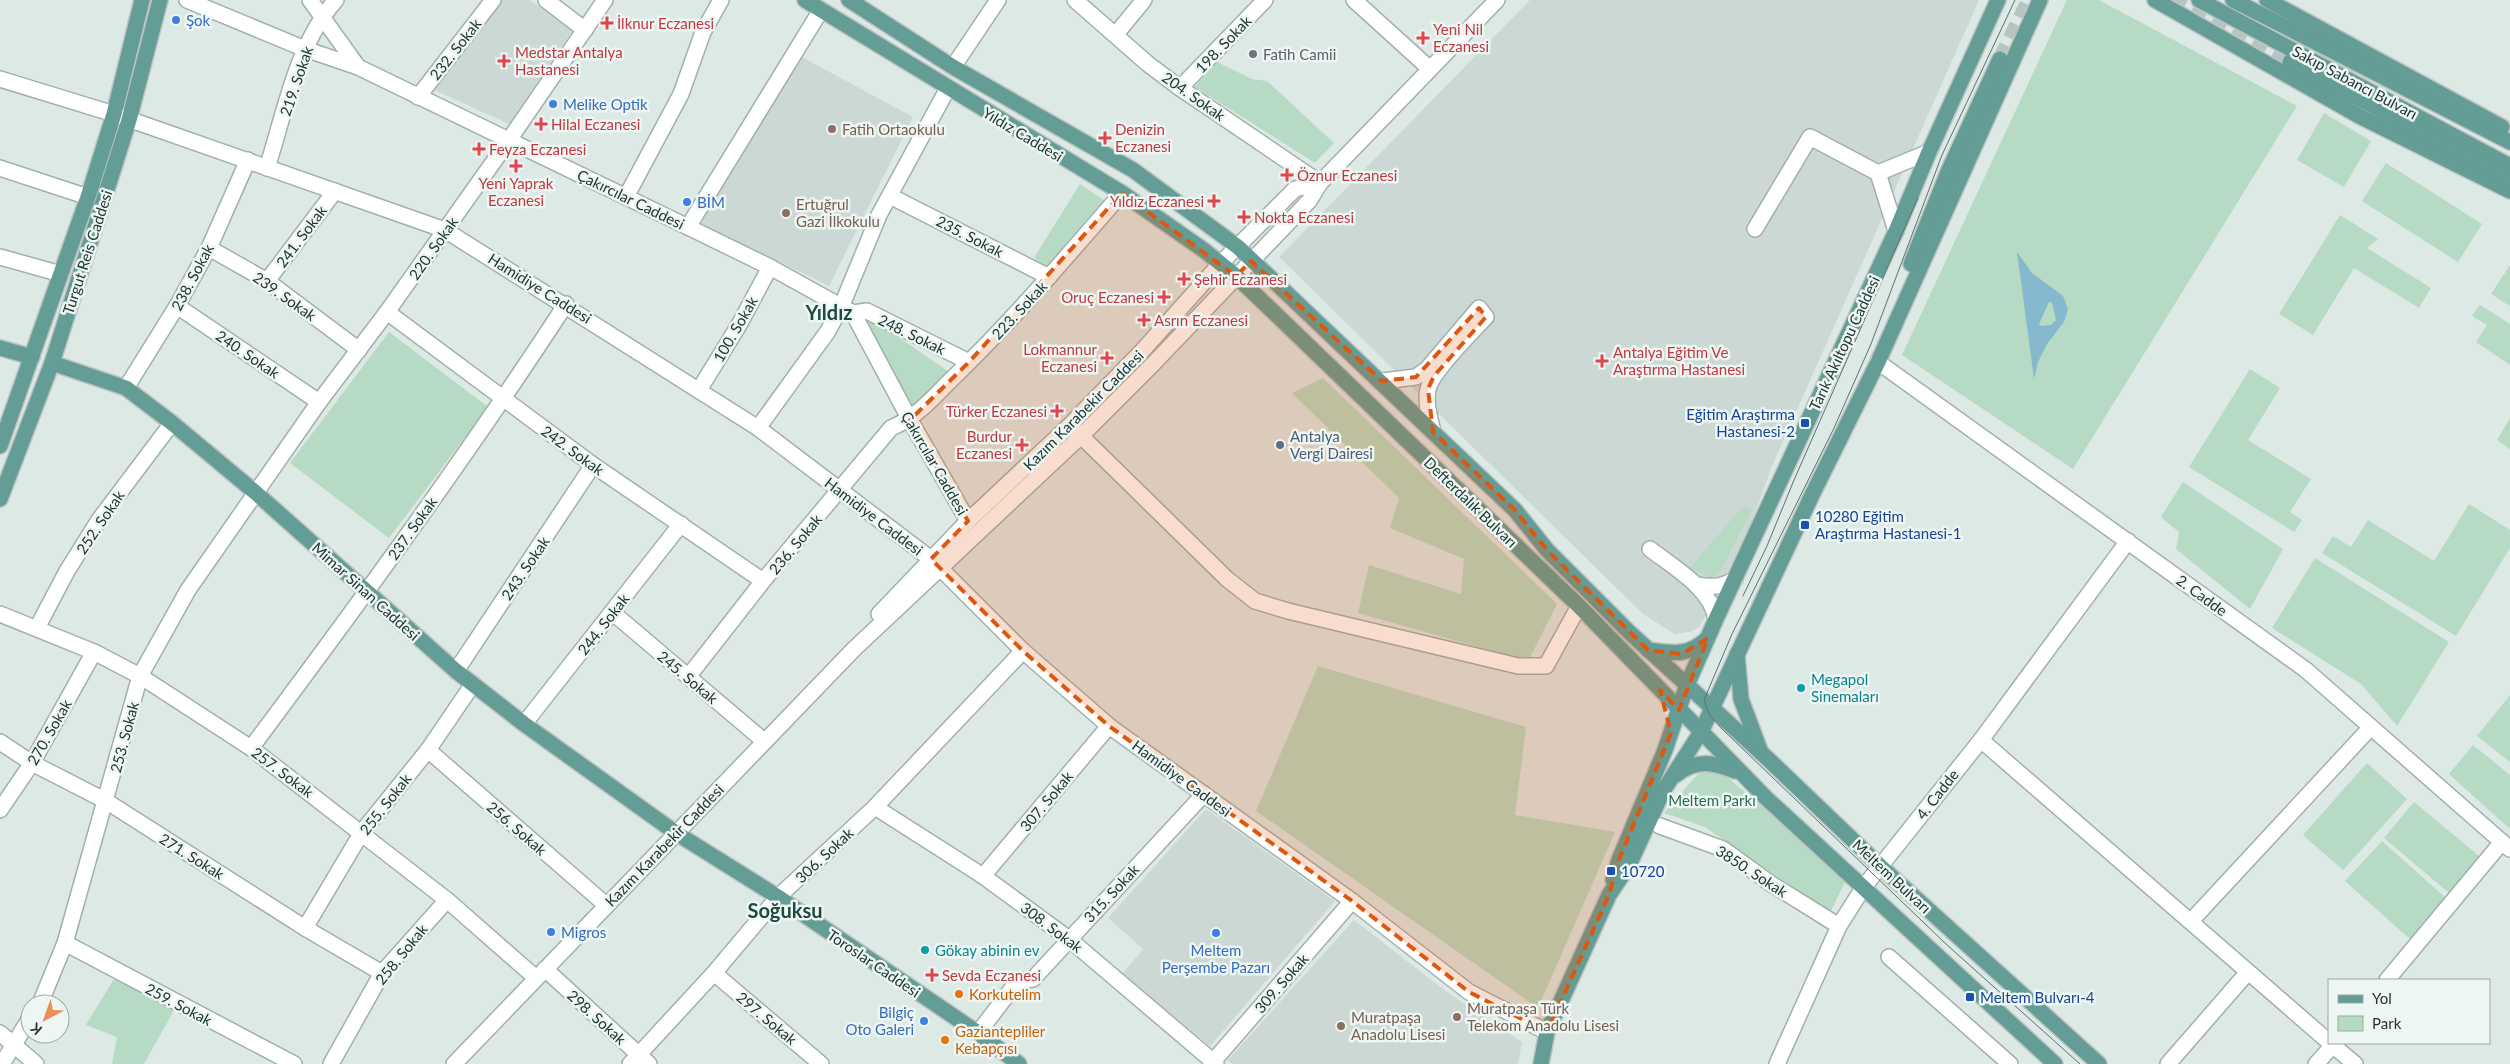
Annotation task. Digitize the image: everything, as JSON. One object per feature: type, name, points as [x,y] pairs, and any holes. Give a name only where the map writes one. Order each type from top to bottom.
[{"type":"main road","name":"Turgut Reis Caddesi","points":[[0,446],[88,198],[114,114],[142,0]]},
{"type":"main road","name":"Turgut Reis Caddesi","points":[[0,499],[52,363],[130,120],[160,0]]},
{"type":"main road","name":"Yıldız Caddesi","points":[[805,0],[1122,194],[1221,263],[1236,276]]},
{"type":"main road","name":"Tarık Akıltopu Caddesi","points":[[1610,895],[1619,860],[1644,803],[1687,685],[1734,579],[1896,231],[1929,152],[1998,0]]},
{"type":"main road","points":[[1540,1064],[1548,1032],[1610,895],[1629,865],[1647,821],[1701,732],[1711,707],[1812,495],[1895,326],[2040,0]]},
{"type":"main road","points":[[2029,24],[2046,0]]},
{"type":"main road","points":[[2155,0],[2359,116],[2510,191]]},
{"type":"main road","name":"Sakıp Sabancı Bulvarı","points":[[2199,0],[2510,166]]},
{"type":"main road","name":"Sakıp Sabancı Bulvarı","points":[[2233,0],[2510,142]]},
{"type":"main road","points":[[2267,0],[2510,131]]},
{"type":"main road","name":"Yıldız Caddesi","points":[[859,3],[954,67],[1133,170],[1238,247],[1251,261]]},
{"type":"main road","points":[[1895,326],[1911,264],[1929,217],[2000,60]]},
{"type":"main road","points":[[2290,62],[2510,179]]},
{"type":"main road","name":"Defterdalık Bulvarı","points":[[1251,261],[1382,381],[1432,432],[1515,510],[1548,550],[1648,650],[1687,685]]},
{"type":"main road","name":"Defterdalık Bulvarı","points":[[1236,276],[1579,606],[1701,732]]},
{"type":"main road","points":[[0,348],[32,357]]},
{"type":"main road","name":"Mimar Sinan Caddesi","points":[[52,363],[126,388],[172,422],[256,492],[456,671],[524,724],[676,833]]},
{"type":"main road","points":[[1648,650],[1682,654],[1697,648],[1708,638]]},
{"type":"main road","points":[[1737,652],[1741,699],[1760,751]]},
{"type":"main road","points":[[1643,673],[1665,709],[1671,733]]},
{"type":"main road","name":"Meltem Bulvarı","points":[[1687,685],[1760,751],[1880,866],[2099,1064]]},
{"type":"main road","name":"Meltem Bulvarı","points":[[1701,732],[1742,774],[1863,888],[2055,1064]]},
{"type":"main road","points":[[1671,779],[1685,768],[1697,763],[1710,762],[1742,774]]},
{"type":"main road","name":"Toroslar Caddesi","points":[[676,833],[778,897],[978,1033],[1020,1064]]},
{"type":"street","name":"Çakırcılar Caddesi","points":[[187,0],[305,49],[358,68],[626,196],[770,267],[847,309],[968,521]]},
{"type":"street","points":[[310,0],[358,68]]},
{"type":"street","name":"219. Sokak","points":[[267,168],[305,49],[322,16],[336,0]]},
{"type":"street","name":"232. Sokak","points":[[418,97],[493,0]]},
{"type":"street","points":[[546,0],[585,30]]},
{"type":"street","name":"220. Sokak","points":[[256,492],[319,402],[387,312],[605,0]]},
{"type":"street","points":[[626,196],[681,94],[703,32],[721,0]]},
{"type":"street","points":[[954,67],[998,0]]},
{"type":"street","name":"204. Sokak","points":[[1075,0],[1148,64],[1180,88],[1320,183]]},
{"type":"street","points":[[1116,34],[1144,0]]},
{"type":"street","name":"198. Sokak","points":[[1180,88],[1265,0]]},
{"type":"street","points":[[1354,0],[1430,69]]},
{"type":"street","name":"Kazım Karabekir Caddesi","points":[[454,1064],[854,649],[874,618],[1081,436],[1214,302],[1236,276],[1309,201],[1320,183],[1497,0]]},
{"type":"street","points":[[688,227],[821,10]]},
{"type":"street","name":"Hamidiye Caddesi","points":[[0,79],[114,114],[445,230],[566,304],[758,428],[936,564],[1023,651],[1110,726],[1352,901],[1469,992],[1548,1032]]},
{"type":"street","points":[[758,428],[828,331],[847,309],[890,196],[948,88]]},
{"type":"street","points":[[1755,229],[1810,137],[1878,172],[1896,231]]},
{"type":"street","points":[[1878,172],[1929,152]]},
{"type":"street","name":"238. Sokak","points":[[126,388],[177,306],[209,248],[248,160]]},
{"type":"street","points":[[0,168],[88,198]]},
{"type":"street","name":"Kazım Karabekir Caddesi","points":[[936,564],[968,521],[1069,426],[1143,350],[1221,263],[1295,189],[1320,183]]},
{"type":"street","name":"241. Sokak","points":[[267,281],[334,191]]},
{"type":"street","name":"223. Sokak","points":[[910,420],[969,362],[1122,194]]},
{"type":"street","name":"235. Sokak","points":[[890,196],[1049,276]]},
{"type":"street","name":"239. Sokak","points":[[209,248],[267,281],[359,350]]},
{"type":"street","points":[[0,257],[61,274]]},
{"type":"street","name":"100. Sokak","points":[[699,390],[739,325],[770,267]]},
{"type":"street","name":"237. Sokak","points":[[251,748],[367,592],[504,399],[566,304]]},
{"type":"street","name":"240. Sokak","points":[[177,306],[319,402]]},
{"type":"street","points":[[1382,381],[1416,377],[1427,369],[1479,308],[1486,317],[1434,376],[1428,389],[1427,404],[1432,432]]},
{"type":"street","name":"248. Sokak","points":[[847,309],[867,311],[969,362]]},
{"type":"street","name":"242. Sokak","points":[[387,312],[593,465],[763,581]]},
{"type":"street","name":"2. Cadde","points":[[1878,362],[2306,670],[2506,846]]},
{"type":"street","name":"236. Sokak","points":[[688,677],[763,581],[891,428],[910,420]]},
{"type":"street","name":"252. Sokak","points":[[37,628],[67,570],[99,520],[172,422]]},
{"type":"street","points":[[1069,426],[1227,579],[1254,601],[1288,611],[1518,666],[1546,666],[1551,661],[1579,606]]},
{"type":"street","name":"243. Sokak","points":[[456,671],[593,465]]},
{"type":"street","name":"253. Sokak","points":[[44,994],[65,943],[140,676],[188,590],[256,492]]},
{"type":"street","name":"244. Sokak","points":[[524,724],[681,524]]},
{"type":"street","name":"4. Cadde","points":[[1776,1064],[1839,926],[1863,888],[1982,740],[2128,541]]},
{"type":"street","points":[[1650,549],[1696,585],[1714,609],[1716,619]]},
{"type":"street","points":[[1696,585],[1714,587],[1726,585],[1734,579]]},
{"type":"street","name":"245. Sokak","points":[[612,612],[764,741]]},
{"type":"street","name":"257. Sokak","points":[[0,614],[94,652],[140,676],[251,748],[362,832],[541,973]]},
{"type":"street","name":"306. Sokak","points":[[639,1061],[778,897],[875,807],[1023,651]]},
{"type":"street","name":"270. Sokak","points":[[0,810],[32,763],[94,652]]},
{"type":"street","name":"255. Sokak","points":[[305,928],[362,832],[428,750],[473,684]]},
{"type":"street","name":"307. Sokak","points":[[983,876],[1110,726]]},
{"type":"street","points":[[2191,921],[2371,727]]},
{"type":"street","points":[[1982,740],[2248,972],[2329,1051],[2355,1064]]},
{"type":"street","name":"271. Sokak","points":[[0,742],[32,763],[106,801],[305,928],[382,973]]},
{"type":"street","name":"256. Sokak","points":[[428,750],[606,905]]},
{"type":"street","name":"315. Sokak","points":[[978,1033],[1017,982],[1033,979],[1204,794]]},
{"type":"street","name":"308. Sokak","points":[[875,807],[983,876],[1069,939],[1213,1063]]},
{"type":"street","name":"3850. Sokak","points":[[1660,826],[1723,850],[1770,883],[1839,926]]},
{"type":"street","points":[[2388,979],[2506,846]]},
{"type":"street","name":"258. Sokak","points":[[331,1064],[382,973],[447,900]]},
{"type":"street","name":"309. Sokak","points":[[1213,1063],[1352,901]]},
{"type":"street","name":"259. Sokak","points":[[65,943],[277,1060],[294,1064]]},
{"type":"street","points":[[1889,957],[2010,1064]]},
{"type":"street","points":[[2168,1064],[2248,972]]},
{"type":"street","name":"298. Sokak","points":[[541,973],[639,1061]]},
{"type":"street","name":"297. Sokak","points":[[714,973],[821,1064]]},
{"type":"street","points":[[0,1033],[36,1064]]},
{"type":"street","points":[[2,1064],[20,1033]]},
{"type":"highlighted area","points":[[1122,193],[1236,276],[1251,261],[1382,381],[1416,377],[1479,308],[1486,317],[1434,376],[1428,389],[1433,432],[1515,510],[1547,550],[1648,650],[1682,654],[1708,638],[1679,710],[1660,690],[1671,733],[1619,860],[1609,895],[1547,1032],[1469,992],[1352,901],[1109,726],[1023,651],[931,559],[968,521],[910,420],[969,362]]},
{"type":"shaded area","name":"Medstar Antalya Hastanesi","points":[[502,0],[530,0],[572,31],[509,124],[434,90]]},
{"type":"shaded area","name":"Antalya Eğitim Ve Araştırma Hastanesi","points":[[1530,0],[1979,0],[1772,466],[1751,524],[1705,617],[1698,628],[1689,632],[1675,634],[1643,614],[1279,257]]},
{"type":"shaded area","points":[[798,55],[913,117],[829,286],[701,224]]},
{"type":"shaded area","name":"Meltem Perşembe Pazarı","points":[[1206,809],[1335,901],[1210,1046],[1122,974],[1143,949],[1108,918]]},
{"type":"shaded area","name":"Muratpaşa Anadolu Lisesi","points":[[1354,920],[1447,992],[1522,1042],[1518,1064],[1233,1064],[1228,1060]]},
{"type":"green space","points":[[2067,0],[2099,0],[2297,106],[2073,469],[1902,355]]},
{"type":"green space","points":[[1217,62],[1252,79],[1267,81],[1334,143],[1315,163],[1195,87]]},
{"type":"green space","points":[[2324,113],[2371,141],[2344,187],[2297,160]]},
{"type":"green space","points":[[2386,163],[2482,224],[2458,262],[2362,201]]},
{"type":"green space","points":[[1080,184],[1105,201],[1048,268],[1034,258]]},
{"type":"green space","points":[[2340,215],[2378,239],[2367,248],[2431,288],[2419,308],[2354,268],[2313,335],[2279,314]]},
{"type":"green space","points":[[2510,265],[2510,306],[2491,294]]},
{"type":"green space","points":[[2480,305],[2510,324],[2510,365],[2476,342],[2487,325],[2472,316]]},
{"type":"green space","points":[[872,319],[949,372],[914,408],[865,322]]},
{"type":"green space","points":[[389,332],[488,407],[389,538],[290,463]]},
{"type":"green space","points":[[2250,369],[2280,388],[2248,440],[2311,479],[2290,512],[2302,520],[2294,532],[2189,467]]},
{"type":"green space","points":[[1323,378],[1557,604],[1528,661],[1358,613],[1369,565],[1461,594],[1464,559],[1390,528],[1399,498],[1292,393]]},
{"type":"green space","points":[[2510,418],[2510,449],[2497,440]]},
{"type":"green space","points":[[2183,482],[2283,549],[2250,609],[2176,549],[2179,532],[2161,517]]},
{"type":"green space","points":[[2469,504],[2510,530],[2510,548],[2456,636],[2322,553],[2333,536],[2351,547],[2368,520],[2434,561]]},
{"type":"green space","points":[[1743,506],[1752,510],[1719,574],[1711,578],[1690,568]]},
{"type":"green space","points":[[2315,558],[2449,642],[2397,726],[2361,684],[2272,628]]},
{"type":"green space","points":[[1318,666],[1526,727],[1515,815],[1615,832],[1538,1008],[1256,811]]},
{"type":"green space","points":[[2510,695],[2510,762],[2477,736]]},
{"type":"green space","points":[[2473,745],[2510,775],[2510,829],[2449,774]]},
{"type":"green space","points":[[2367,763],[2407,799],[2343,870],[2303,835]]},
{"type":"green space","name":"Meltem Parkı","points":[[1714,766],[1847,878],[1830,913],[1705,827],[1664,813],[1703,768]]},
{"type":"green space","points":[[2414,802],[2480,857],[2449,893],[2384,838]]},
{"type":"green space","points":[[2382,841],[2447,899],[2411,940],[2345,881]]},
{"type":"green space","points":[[116,976],[174,1010],[144,1064],[112,1064],[117,1037],[86,1025]]},
{"type":"water","points":[[2017,252],[2032,273],[2063,296],[2068,309],[2064,322],[2047,344],[2038,362],[2034,379]],"holes":[[[2049,302],[2052,303],[2056,320],[2051,325],[2041,326],[2039,324]]]},
{"type":"tunnel","points":[[2000,59],[2029,0]]},
{"type":"tunnel","points":[[2171,0],[2290,62]]},
{"type":"tram line","points":[[2015,0],[1942,155],[1871,344],[1834,428],[1732,634],[1704,700],[1709,714],[1721,728],[1946,944],[2080,1064]]},
{"type":"tram line","points":[[1743,596],[1767,546],[1794,480],[1918,198]]},
{"type":"place","name":"Şok","points":[[176,20]]},
{"type":"place","name":"İlknur Eczanesi","points":[[607,23]]},
{"type":"place","name":"Yeni Nil Eczanesi","points":[[1423,38]]},
{"type":"place","name":"Fatih Camii","points":[[1253,54]]},
{"type":"place","name":"Medstar Antalya Hastanesi","points":[[504,61]]},
{"type":"place","name":"Melike Optik","points":[[553,104]]},
{"type":"place","name":"Hilal Eczanesi","points":[[541,124]]},
{"type":"place","name":"Fatih Ortaokulu","points":[[832,129]]},
{"type":"place","name":"Denizin Eczanesi","points":[[1105,138]]},
{"type":"place","name":"Feyza Eczanesi","points":[[479,149]]},
{"type":"place","name":"Yeni Yaprak Eczanesi","points":[[516,166]]},
{"type":"place","name":"Öznur Eczanesi","points":[[1287,175]]},
{"type":"place","name":"Yıldız Eczanesi","points":[[1214,201]]},
{"type":"place","name":"BİM","points":[[687,202]]},
{"type":"place","name":"Ertuğrul Gazi İlkokulu","points":[[786,213]]},
{"type":"place","name":"Nokta Eczanesi","points":[[1244,217]]},
{"type":"place","name":"Şehir Eczanesi","points":[[1184,279]]},
{"type":"place","name":"Oruç Eczanesi","points":[[1164,297]]},
{"type":"place","name":"Asrın Eczanesi","points":[[1144,320]]},
{"type":"place","name":"Lokmannur Eczanesi","points":[[1107,358]]},
{"type":"place","name":"Antalya Eğitim Ve Araştırma Hastanesi","points":[[1602,361]]},
{"type":"place","name":"Türker Eczanesi","points":[[1057,411]]},
{"type":"place","name":"Eğitim Araştırma Hastanesi-2","points":[[1805,423]]},
{"type":"place","name":"Burdur Eczanesi","points":[[1022,445]]},
{"type":"place","name":"Antalya Vergi Dairesi","points":[[1280,445]]},
{"type":"place","name":"10280 Eğitim Araştırma Hastanesi-1","points":[[1805,525]]},
{"type":"place","name":"Megapol Sinemaları","points":[[1801,688]]},
{"type":"place","name":"10720","points":[[1611,871]]},
{"type":"place","name":"Migros","points":[[551,932]]},
{"type":"place","name":"Meltem Perşembe Pazarı","points":[[1216,933]]},
{"type":"place","name":"Gökay abinin ev","points":[[925,950]]},
{"type":"place","name":"Sevda Eczanesi","points":[[932,975]]},
{"type":"place","name":"Korkutelim","points":[[959,994]]},
{"type":"place","name":"Meltem Bulvarı-4","points":[[1970,997]]},
{"type":"place","name":"Muratpaşa Türk Telekom Anadolu Lisesi","points":[[1457,1017]]},
{"type":"place","name":"Bilgiç Oto Galeri","points":[[924,1021]]},
{"type":"place","name":"Muratpaşa Anadolu Lisesi","points":[[1341,1026]]},
{"type":"place","name":"Gaziantepliler Kebapçısı","points":[[945,1040]]},
{"type":"district","name":"Yıldız","points":[[829,312]]},
{"type":"district","name":"Soğuksu","points":[[785,910]]}]
